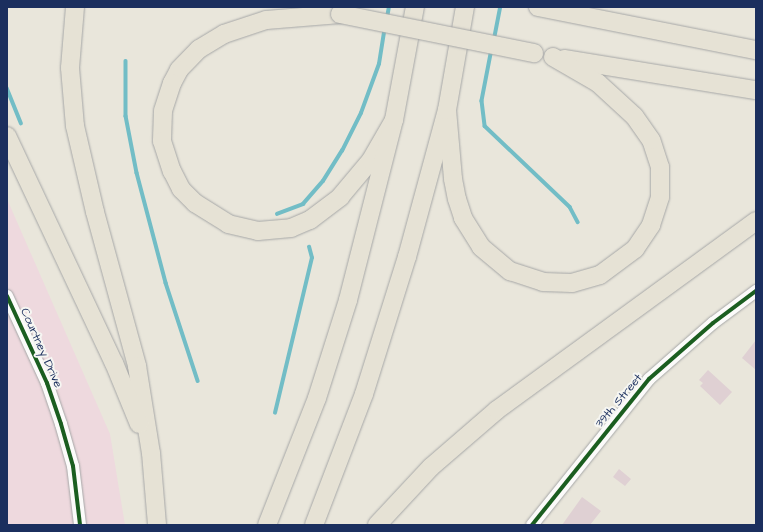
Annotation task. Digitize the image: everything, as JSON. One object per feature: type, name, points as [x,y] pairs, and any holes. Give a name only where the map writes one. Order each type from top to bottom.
[{"type":"highway","points":[[75,7],[70,68],[75,126],[95,212],[137,366],[151,454],[157,525]]},
{"type":"highway","points":[[305,7],[553,57],[756,90]]},
{"type":"highway","points":[[268,525],[317,398],[346,308],[394,120],[415,7]]},
{"type":"highway","points":[[314,525],[364,394],[407,257],[447,110],[465,7]]},
{"type":"highway","points":[[540,7],[591,7]]},
{"type":"highway","points":[[540,7],[756,50]]},
{"type":"highway","points":[[340,14],[266,20],[224,34],[199,49],[179,70],[172,83],[163,111],[162,141],[172,171],[181,189],[195,203],[228,224],[258,231],[291,228],[310,220],[340,197],[371,160],[394,120]]},
{"type":"highway","points":[[447,110],[453,179],[457,199],[463,218],[481,247],[510,271],[543,282],[572,283],[600,275],[635,249],[651,225],[660,197],[660,167],[651,140],[634,116],[598,84],[553,57]]},
{"type":"highway","points":[[7,136],[114,363],[151,454]]},
{"type":"highway","points":[[377,525],[431,467],[497,410],[756,221]]},
{"type":"street","name":"39th Street","points":[[532,525],[649,379],[708,327],[756,291]]},
{"type":"street","name":"Courtney Drive","points":[[7,296],[47,383],[61,424],[73,466],[80,525]]},
{"type":"shaded area","points":[[7,199],[110,434],[125,525],[7,525]]},
{"type":"building","points":[[756,340],[756,370],[742,358]]},
{"type":"building","points":[[708,370],[732,392],[720,405],[700,386],[703,383],[699,380]]},
{"type":"building","points":[[619,469],[631,479],[625,486],[613,477]]},
{"type":"building","points":[[582,497],[601,511],[590,525],[562,525]]},
{"type":"waterway","points":[[387,18],[389,7]]},
{"type":"waterway","points":[[494,39],[500,7]]},
{"type":"waterway","points":[[277,214],[303,204],[323,181],[342,151],[361,113],[379,64],[385,28]]},
{"type":"waterway","points":[[492,49],[482,101],[485,126],[570,207],[578,222]]},
{"type":"waterway","points":[[126,61],[126,116],[137,173],[166,283],[198,381]]},
{"type":"waterway","points":[[7,88],[21,123]]},
{"type":"waterway","points":[[275,413],[312,258],[309,247]]},
{"type":"cycle path","points":[[532,525],[649,379],[713,323],[756,291]]},
{"type":"cycle path","points":[[7,296],[47,383],[61,424],[73,466],[80,525]]}]
